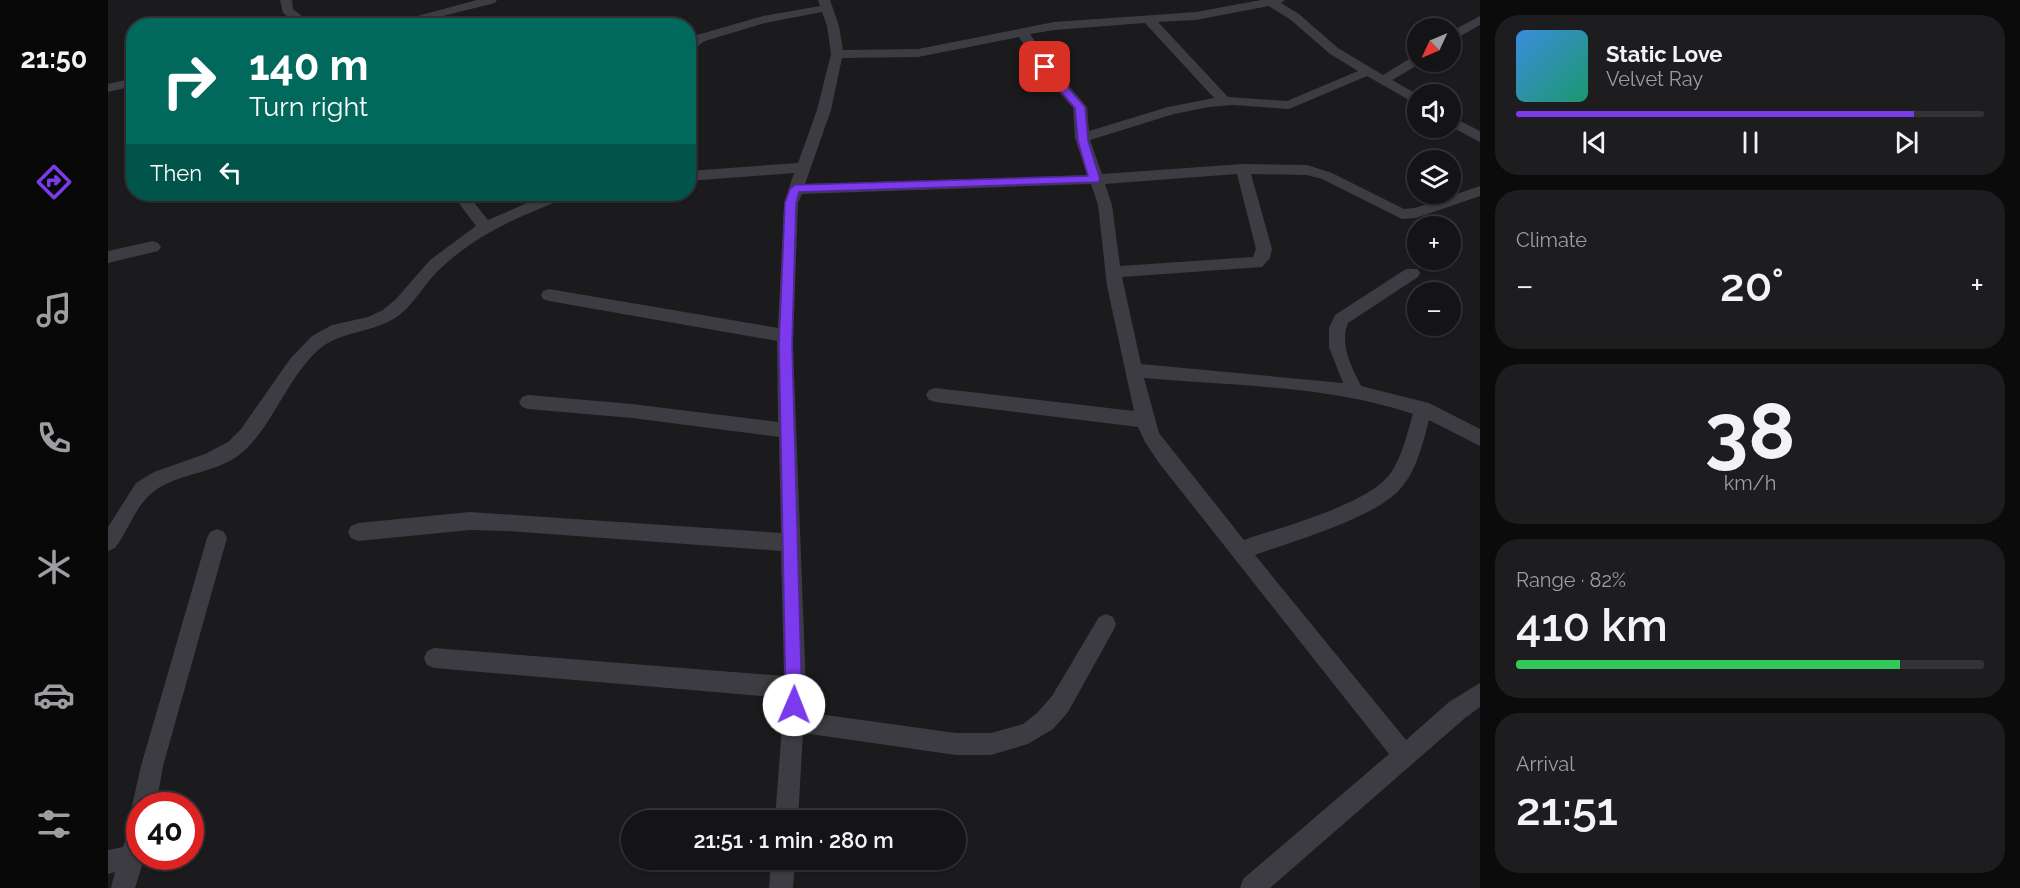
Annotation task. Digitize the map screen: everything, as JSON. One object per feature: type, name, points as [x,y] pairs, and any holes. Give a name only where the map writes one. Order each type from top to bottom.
[{"type":"street","points":[[286,0],[287,10],[298,18]]},
{"type":"street","points":[[418,18],[491,0]]},
{"type":"street","points":[[837,54],[918,53],[1054,27],[1196,15],[1272,0],[1334,51],[1407,94]]},
{"type":"street","points":[[696,42],[715,33],[826,4],[833,26],[837,54],[824,110],[791,203],[786,336],[795,688],[787,810]]},
{"type":"street","points":[[1148,19],[1224,101]]},
{"type":"street","points":[[1461,31],[1480,20]]},
{"type":"street","points":[[1023,33],[1045,67],[1080,107],[1082,138],[1094,179],[1105,205],[1114,272],[1145,420],[1151,437],[1405,756]]},
{"type":"street","points":[[1383,80],[1407,66]]},
{"type":"street","points":[[1082,138],[1181,110],[1224,101],[1289,105],[1368,71]]},
{"type":"street","points":[[108,88],[126,84]]},
{"type":"street","points":[[1461,126],[1480,137]]},
{"type":"street","points":[[696,175],[802,168]]},
{"type":"street","points":[[795,189],[1094,179],[1243,169],[1307,170],[1327,176],[1402,213],[1416,213],[1480,191]]},
{"type":"street","points":[[1114,272],[1257,263],[1262,258],[1264,249],[1243,169]]},
{"type":"street","points":[[465,201],[486,228]]},
{"type":"street","points":[[108,542],[119,530],[143,488],[158,480],[213,461],[245,437],[283,380],[308,349],[327,333],[390,314],[420,277],[437,261],[486,228],[542,201]]},
{"type":"street","points":[[108,257],[153,248]]},
{"type":"street","points":[[1355,392],[1339,352],[1335,330],[1341,320],[1412,273]]},
{"type":"street","points":[[549,295],[786,336]]},
{"type":"street","points":[[1134,370],[1327,387],[1355,392],[1424,408],[1480,438]]},
{"type":"street","points":[[935,396],[1145,420]]},
{"type":"street","points":[[528,402],[632,411],[788,430]]},
{"type":"street","points":[[1240,551],[1363,505],[1383,494],[1395,482],[1406,462],[1424,408]]},
{"type":"street","points":[[358,532],[470,521],[791,543]]},
{"type":"street","points":[[147,792],[217,538]]},
{"type":"street","points":[[793,721],[956,744],[991,744],[1028,733],[1045,721],[1060,704],[1106,624]]},
{"type":"street","points":[[434,658],[795,688]]},
{"type":"street","points":[[1252,888],[1480,694]]},
{"type":"street","points":[[108,862],[126,858]]},
{"type":"street","points":[[123,888],[129,870]]},
{"type":"street","points":[[781,888],[782,870]]},
{"type":"route","points":[[794,705],[785,345],[791,203],[795,189],[1094,179],[1083,141],[1080,107],[1045,67]]}]
